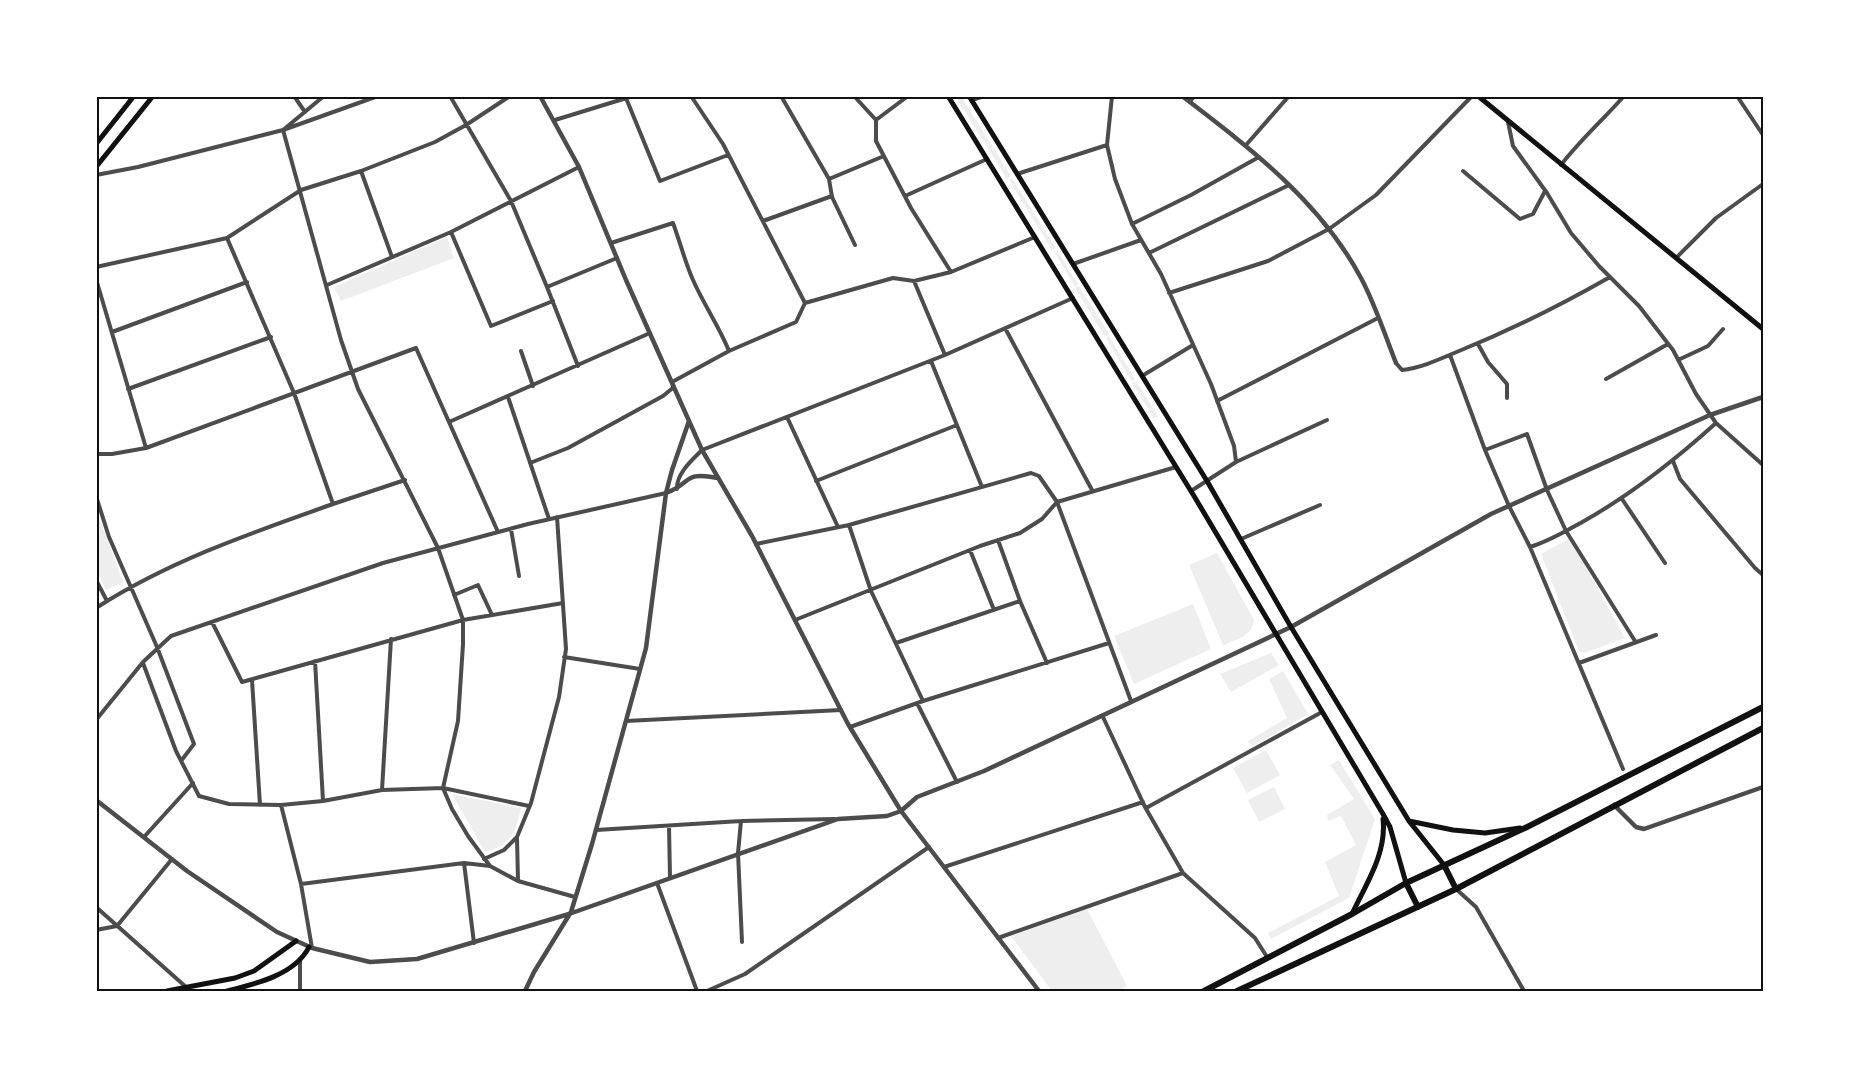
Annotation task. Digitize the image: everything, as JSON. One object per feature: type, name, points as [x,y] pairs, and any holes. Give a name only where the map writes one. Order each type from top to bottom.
[{"type":"highway","points":[[1204,991],[1352,914],[1406,883],[1525,828],[1763,707]]},
{"type":"highway","points":[[1237,991],[1456,888],[1763,728]]},
{"type":"highway","points":[[1444,866],[1456,888]]},
{"type":"highway","points":[[1406,883],[1418,907]]},
{"type":"main road","points":[[96,144],[128,99],[134,96]]},
{"type":"main road","points":[[96,167],[153,96]]},
{"type":"main road","points":[[948,96],[1191,491],[1383,814],[1390,827],[1406,883]]},
{"type":"main road","points":[[1478,96],[1763,329]]},
{"type":"main road","points":[[970,98],[1207,481],[1409,821],[1444,866]]},
{"type":"main road","points":[[1352,914],[1380,856],[1385,833],[1383,814]]},
{"type":"main road","points":[[1409,821],[1453,830],[1485,833],[1525,828]]},
{"type":"main road","points":[[167,991],[235,978],[254,971],[296,941]]},
{"type":"main road","points":[[227,991],[260,982],[285,970],[300,959],[310,947]]},
{"type":"street","points":[[294,96],[305,112]]},
{"type":"street","points":[[283,130],[324,96]]},
{"type":"street","points":[[96,175],[138,167],[283,130],[378,96]]},
{"type":"street","points":[[450,96],[511,201],[578,366]]},
{"type":"street","points":[[96,267],[227,238],[301,190],[362,171],[435,142],[510,96]]},
{"type":"street","points":[[540,96],[579,167],[610,243],[702,450],[756,544],[850,727],[901,811],[1039,991]]},
{"type":"street","points":[[555,120],[633,96]]},
{"type":"street","points":[[691,96],[728,155],[805,303]]},
{"type":"street","points":[[781,96],[829,179],[832,196],[855,245]]},
{"type":"street","points":[[854,96],[876,120],[876,141],[904,196],[951,272]]},
{"type":"street","points":[[876,120],[908,96]]},
{"type":"street","points":[[970,98],[984,96]]},
{"type":"street","points":[[1112,96],[1107,145],[1115,179],[1132,224],[1169,293],[1217,401],[1234,446],[1236,462]]},
{"type":"street","points":[[1182,96],[1260,157],[1290,185],[1329,229],[1362,279],[1396,363],[1402,370],[1413,369],[1510,330],[1610,277]]},
{"type":"street","points":[[1190,102],[1194,96]]},
{"type":"street","points":[[1246,145],[1289,96]]},
{"type":"street","points":[[1169,293],[1268,261],[1329,229],[1376,195],[1472,96]]},
{"type":"street","points":[[1561,165],[1581,139],[1594,130],[1624,96]]},
{"type":"street","points":[[1737,96],[1763,135]]},
{"type":"street","points":[[626,98],[660,181],[728,155]]},
{"type":"street","points":[[1508,121],[1513,146],[1571,233],[1639,306],[1668,344],[1696,394],[1716,423],[1763,465]]},
{"type":"street","points":[[283,130],[341,340],[358,388],[438,548],[463,620],[458,721],[443,788],[452,809],[490,866],[518,881],[575,897]]},
{"type":"street","points":[[1017,174],[1107,145]]},
{"type":"street","points":[[829,179],[884,156]]},
{"type":"street","points":[[1132,224],[1260,157]]},
{"type":"street","points":[[904,196],[987,159]]},
{"type":"street","points":[[327,285],[451,232],[579,167]]},
{"type":"street","points":[[362,171],[392,257]]},
{"type":"street","points":[[1463,171],[1520,219],[1533,214],[1545,191]]},
{"type":"street","points":[[1676,258],[1716,218],[1763,184]]},
{"type":"street","points":[[1149,253],[1290,185]]},
{"type":"street","points":[[763,221],[832,196]]},
{"type":"street","points":[[610,243],[673,223],[693,279],[709,314],[723,334],[729,351]]},
{"type":"street","points":[[451,232],[491,326],[553,301]]},
{"type":"street","points":[[530,463],[568,448],[663,396],[673,385],[729,351],[796,322],[805,303],[892,278],[914,281],[951,272],[1035,237]]},
{"type":"street","points":[[227,238],[294,393],[333,504]]},
{"type":"street","points":[[1073,264],[1141,240]]},
{"type":"street","points":[[547,287],[617,258]]},
{"type":"street","points":[[96,279],[146,448]]},
{"type":"street","points":[[914,281],[945,355]]},
{"type":"street","points":[[112,332],[247,282]]},
{"type":"street","points":[[677,489],[677,482],[687,465],[702,450],[931,361],[1072,298]]},
{"type":"street","points":[[1217,401],[1378,318]]},
{"type":"street","points":[[1005,328],[1092,490]]},
{"type":"street","points":[[1678,360],[1708,346],[1723,330]]},
{"type":"street","points":[[449,422],[650,333]]},
{"type":"street","points":[[128,389],[271,337]]},
{"type":"street","points":[[1478,344],[1488,363],[1507,384],[1507,398]]},
{"type":"street","points":[[1606,379],[1668,344]]},
{"type":"street","points":[[1142,376],[1193,345]]},
{"type":"street","points":[[96,454],[112,454],[146,448],[416,348],[498,532]]},
{"type":"street","points":[[521,351],[533,386]]},
{"type":"street","points":[[1450,355],[1485,450],[1530,547],[1623,769]]},
{"type":"street","points":[[931,361],[982,487]]},
{"type":"street","points":[[508,397],[549,519]]},
{"type":"street","points":[[596,830],[741,821],[887,816],[901,811],[917,797],[957,782],[1103,717],[1131,701],[1292,627],[1509,506],[1710,415],[1763,397]]},
{"type":"street","points":[[787,417],[838,527]]},
{"type":"street","points":[[1191,491],[1236,462],[1327,420]]},
{"type":"street","points":[[525,991],[569,914],[596,830],[646,648],[666,493],[689,421]]},
{"type":"street","points":[[1530,547],[1550,541],[1622,499],[1673,461],[1716,423]]},
{"type":"street","points":[[816,481],[957,425]]},
{"type":"street","points":[[1485,450],[1527,434],[1546,490],[1566,531],[1635,641]]},
{"type":"street","points":[[1673,461],[1680,479],[1763,575]]},
{"type":"street","points":[[795,620],[970,550],[1020,533],[1042,519],[1057,502],[1176,467]]},
{"type":"street","points":[[756,544],[849,525],[1031,473],[1039,476],[1057,502],[1131,701]]},
{"type":"street","points":[[96,720],[143,662],[171,636],[383,563],[557,517],[666,493],[677,489],[689,477],[700,475],[718,478]]},
{"type":"street","points":[[96,608],[130,586],[235,538],[405,480]]},
{"type":"street","points":[[96,496],[109,537],[157,647],[194,744],[181,761]]},
{"type":"street","points":[[1622,499],[1665,563]]},
{"type":"street","points":[[1241,539],[1320,505]]},
{"type":"street","points":[[518,881],[517,837],[530,806],[559,698],[564,657],[557,517]]},
{"type":"street","points":[[849,525],[871,591],[922,700]]},
{"type":"street","points":[[511,529],[519,576]]},
{"type":"street","points":[[998,540],[1020,601],[1047,663]]},
{"type":"street","points":[[970,550],[994,610]]},
{"type":"street","points":[[96,580],[107,601]]},
{"type":"street","points":[[454,595],[478,585],[492,615]]},
{"type":"street","points":[[895,643],[1020,601]]},
{"type":"street","points":[[212,622],[242,682],[463,620],[563,603]]},
{"type":"street","points":[[1579,663],[1656,635]]},
{"type":"street","points":[[382,790],[391,639]]},
{"type":"street","points":[[850,727],[922,700],[1109,643]]},
{"type":"street","points":[[564,657],[640,669]]},
{"type":"street","points":[[315,661],[322,801]]},
{"type":"street","points":[[143,662],[181,761],[199,796],[229,804],[281,805],[322,801],[382,790],[443,788],[530,806]]},
{"type":"street","points":[[252,680],[260,805]]},
{"type":"street","points":[[917,703],[957,782]]},
{"type":"street","points":[[626,721],[841,710]]},
{"type":"street","points":[[1146,808],[1322,712]]},
{"type":"street","points":[[1103,717],[1146,808],[1183,873],[1255,938],[1267,957]]},
{"type":"street","points":[[144,837],[193,783]]},
{"type":"street","points":[[1614,805],[1636,827],[1644,829],[1763,787]]},
{"type":"street","points":[[96,800],[172,859],[277,932],[310,947],[370,962],[417,959],[569,914],[838,819]]},
{"type":"street","points":[[944,867],[1143,802]]},
{"type":"street","points":[[281,805],[301,884],[310,947]]},
{"type":"street","points":[[741,821],[738,853],[742,942]]},
{"type":"street","points":[[669,826],[670,878]]},
{"type":"street","points":[[484,859],[504,849],[517,837]]},
{"type":"street","points":[[707,991],[745,974],[929,847]]},
{"type":"street","points":[[96,930],[117,926],[172,859]]},
{"type":"street","points":[[301,884],[464,863],[490,866]]},
{"type":"street","points":[[464,863],[474,943]]},
{"type":"street","points":[[998,938],[1183,873]]},
{"type":"street","points":[[657,883],[697,991]]},
{"type":"street","points":[[1456,888],[1476,907],[1524,991]]},
{"type":"street","points":[[96,907],[187,987]]},
{"type":"street","points":[[300,959],[300,991]]},
{"type":"shaded area","points":[[955,96],[961,96],[1011,176],[1007,179]]},
{"type":"shaded area","points":[[1012,178],[1056,248],[1052,250],[1009,180]]},
{"type":"shaded area","points":[[447,237],[454,258],[341,301],[334,287]]},
{"type":"shaded area","points":[[1057,250],[1078,284],[1075,287],[1054,251]]},
{"type":"shaded area","points":[[1079,286],[1109,334],[1105,337],[1075,288]]},
{"type":"shaded area","points":[[1109,336],[1135,379],[1132,382],[1106,338]]},
{"type":"shaded area","points":[[1136,381],[1158,416],[1154,418],[1132,383]]},
{"type":"shaded area","points":[[96,509],[123,582],[106,590],[96,570]]},
{"type":"shaded area","points":[[1570,538],[1625,638],[1585,653],[1579,651],[1541,554]]},
{"type":"shaded area","points":[[1217,553],[1254,620],[1247,634],[1223,645],[1189,565]]},
{"type":"shaded area","points":[[1193,604],[1211,649],[1134,684],[1114,636]]},
{"type":"shaded area","points":[[1271,653],[1279,665],[1231,692],[1220,674]]},
{"type":"shaded area","points":[[1283,671],[1308,714],[1252,747],[1248,741],[1287,718],[1269,679]]},
{"type":"shaded area","points":[[1266,750],[1280,775],[1247,793],[1233,768]]},
{"type":"shaded area","points":[[1339,760],[1375,819],[1349,898],[1271,939],[1268,933],[1339,896],[1325,862],[1356,845],[1341,816],[1328,821],[1327,815],[1354,799],[1330,765]]},
{"type":"shaded area","points":[[1274,787],[1285,809],[1259,822],[1248,800]]},
{"type":"shaded area","points":[[452,794],[521,808],[511,837],[501,846],[485,852]]},
{"type":"shaded area","points":[[1087,909],[1127,986],[1117,991],[1052,991],[1011,936]]}]
